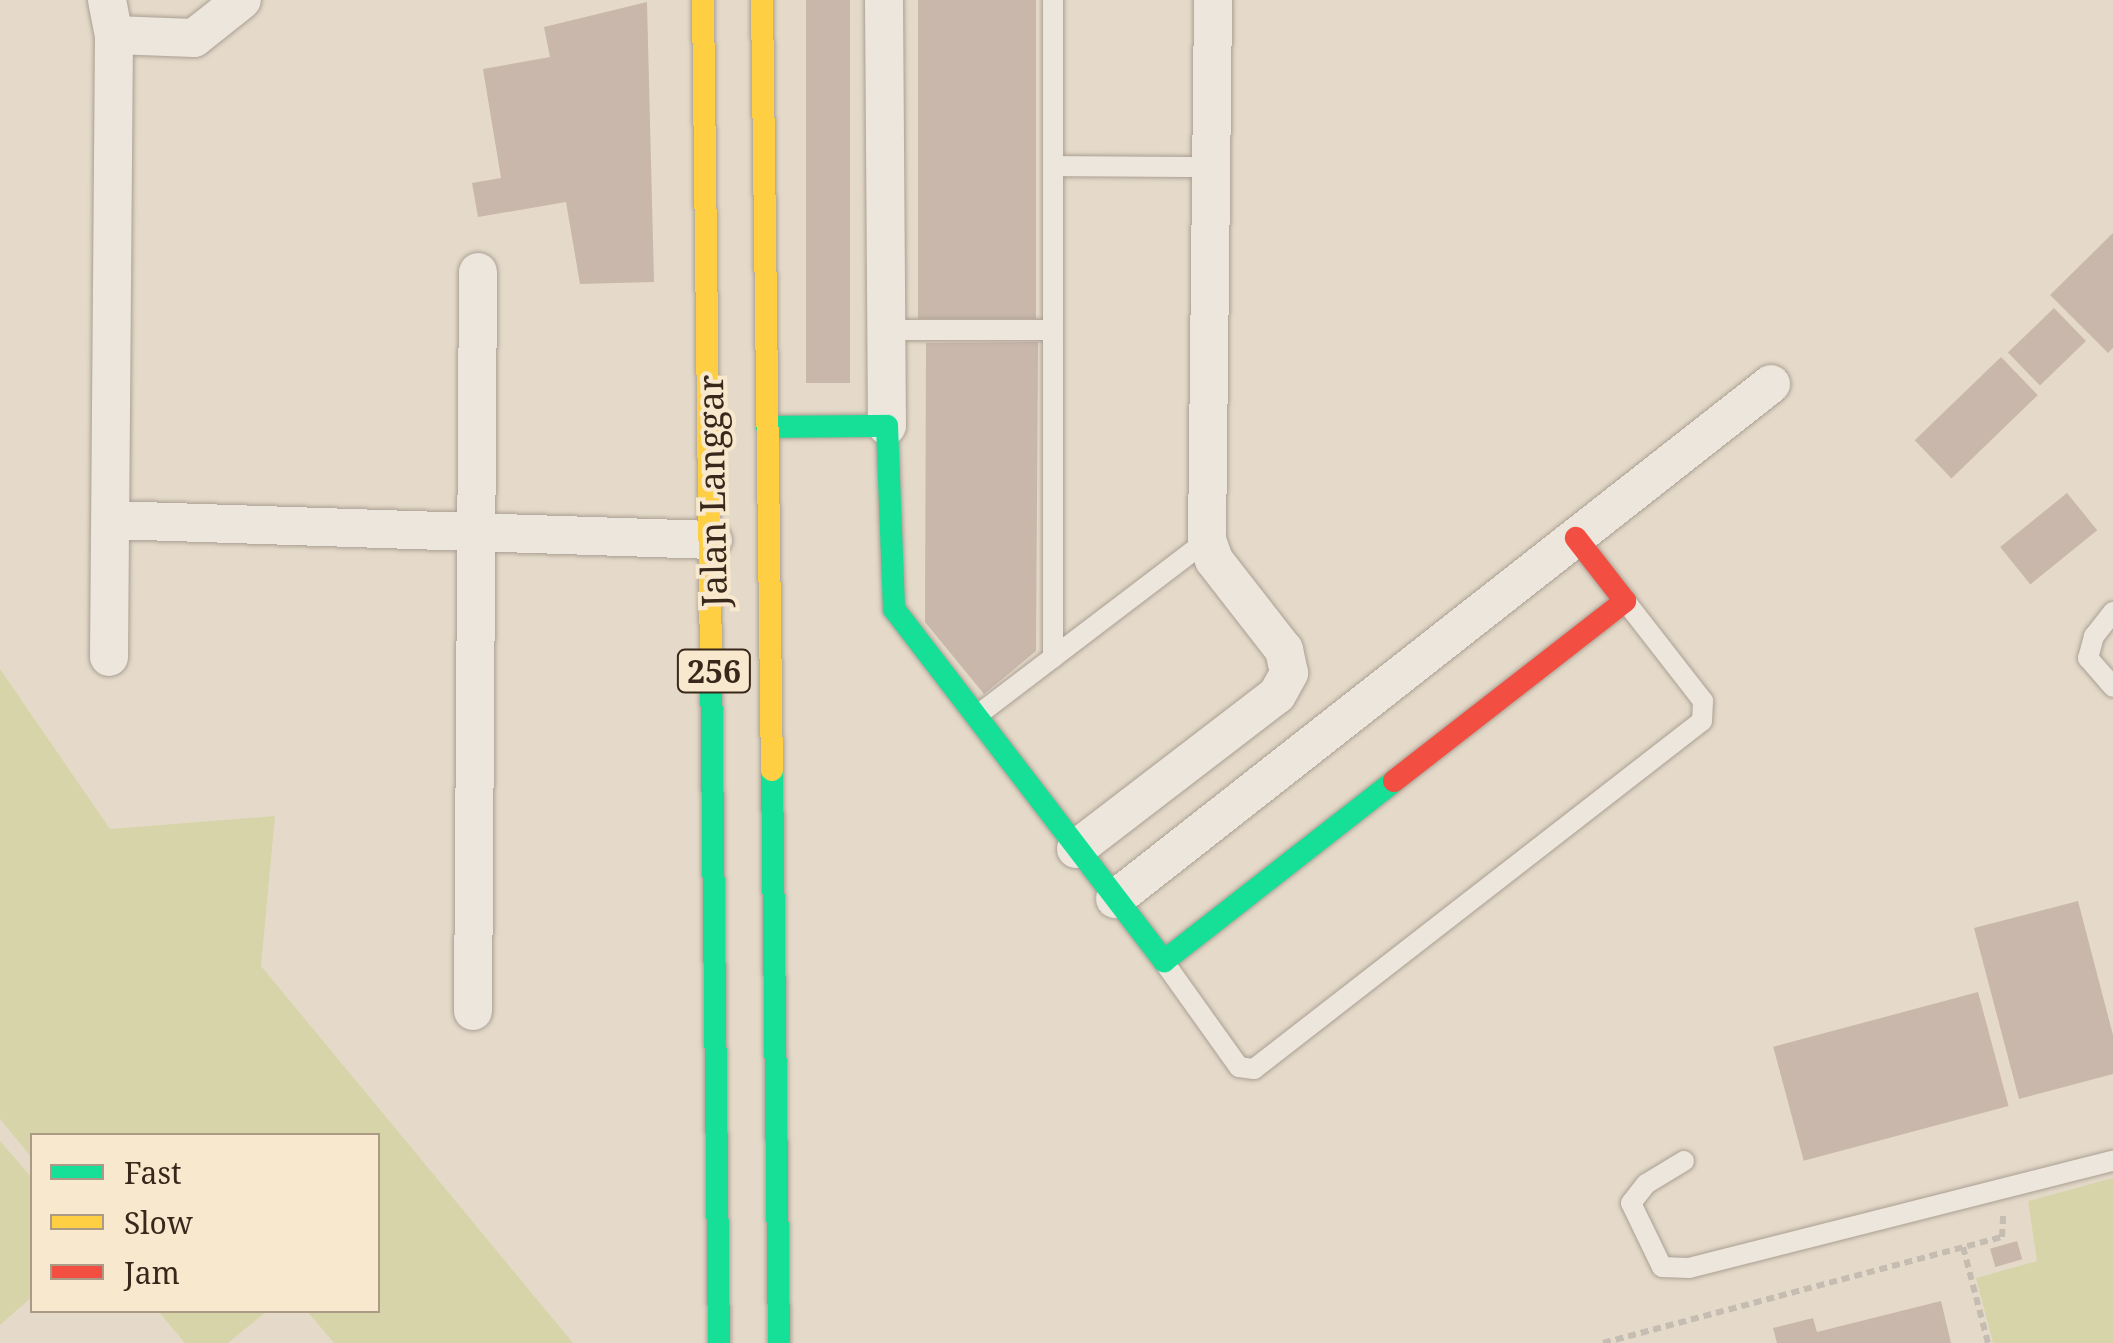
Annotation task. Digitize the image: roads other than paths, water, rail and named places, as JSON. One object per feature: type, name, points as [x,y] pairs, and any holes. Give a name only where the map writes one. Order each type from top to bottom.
[{"type":"main road","name":"Jalan Langgar","points":[[703,0],[713,540],[719,1343]]},
{"type":"main road","name":"Jalan Langgar","points":[[762,0],[779,1343]]},
{"type":"main road","points":[[766,427],[887,426],[894,609],[1164,962],[1625,601],[1576,538]]},
{"type":"street","points":[[108,657],[112,520],[111,18],[194,38],[242,0]]},
{"type":"street","points":[[884,0],[887,426]]},
{"type":"street","points":[[1076,849],[1286,685],[1284,650],[1214,560],[1207,540],[1213,0]]},
{"type":"street","points":[[473,1012],[478,272]]},
{"type":"street","points":[[1115,900],[1771,384]]},
{"type":"street","points":[[112,520],[713,540]]},
{"type":"lane","points":[[1053,0],[1053,658]]},
{"type":"lane","points":[[1053,166],[1211,166]]},
{"type":"lane","points":[[886,330],[1053,330]]},
{"type":"lane","points":[[974,718],[1207,540]]},
{"type":"lane","points":[[1164,962],[1240,1067],[1254,1069],[1702,721],[1704,701],[1625,601]]},
{"type":"lane","points":[[2113,612],[2094,636],[2088,658],[2113,687]]},
{"type":"lane","points":[[1684,1160],[1646,1184],[1631,1203],[1662,1267],[1688,1268],[2113,1161]]}]
